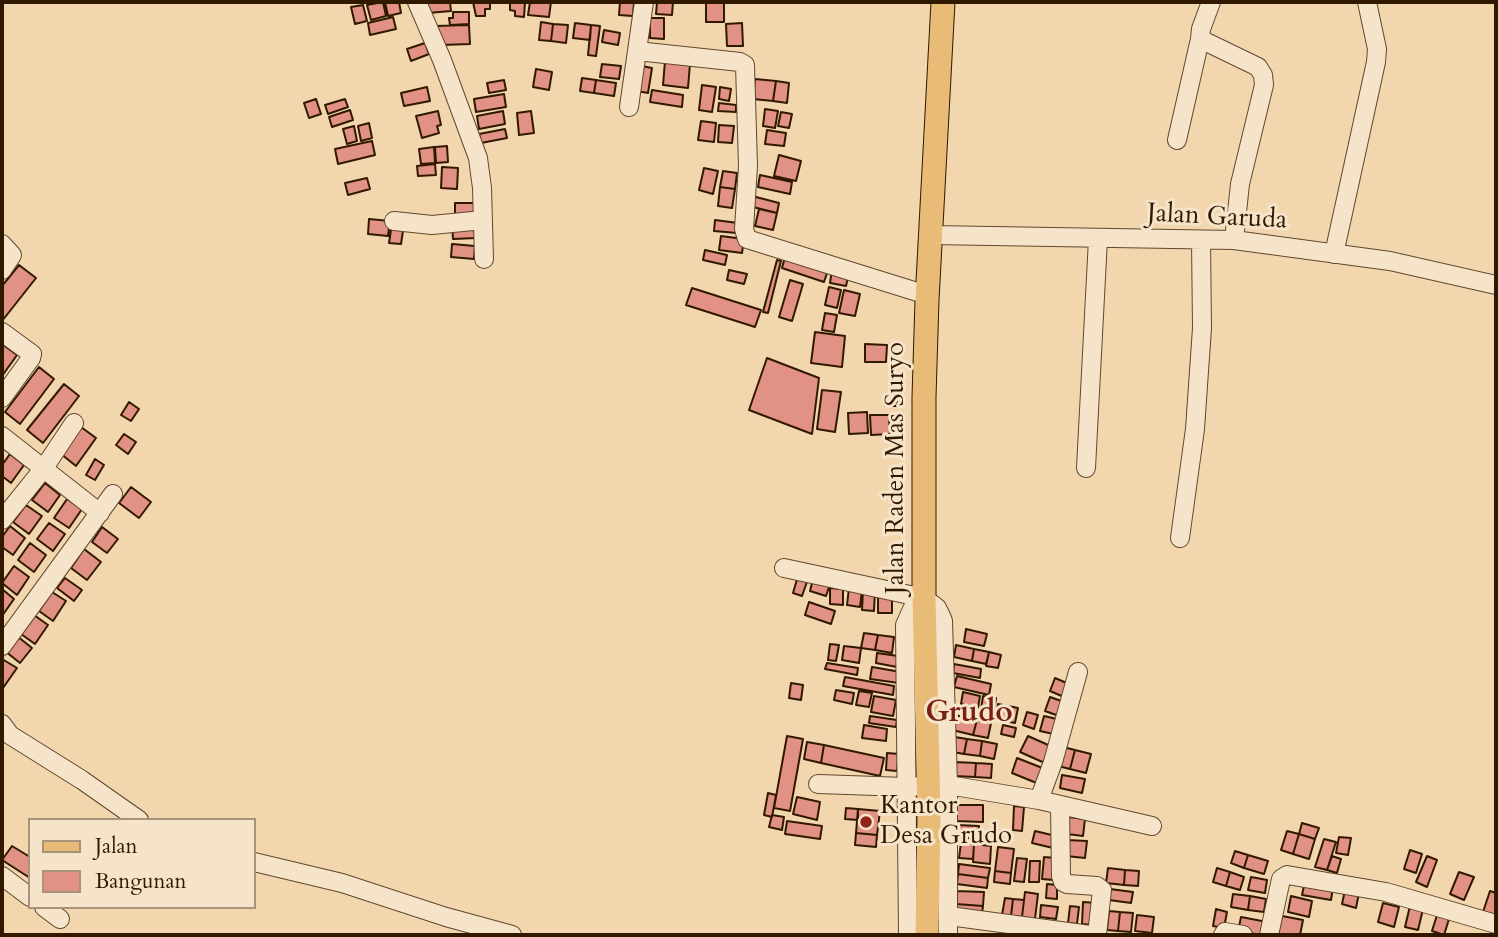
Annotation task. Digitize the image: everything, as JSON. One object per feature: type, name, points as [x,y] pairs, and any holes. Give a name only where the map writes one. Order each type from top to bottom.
[{"type":"main road","name":"Jalan Raden Mas Suryo","points":[[927,935],[927,296],[943,2]]},
{"type":"street","points":[[417,2],[478,158],[484,259]]},
{"type":"street","points":[[629,107],[644,2]]},
{"type":"street","points":[[1177,140],[1201,29],[1212,2]]},
{"type":"street","points":[[1334,254],[1376,62],[1377,49],[1367,2]]},
{"type":"street","points":[[1200,39],[1258,67],[1263,75],[1264,85],[1240,184],[1234,240]]},
{"type":"street","points":[[637,51],[740,62],[745,65],[748,166],[744,229],[747,239],[927,296]]},
{"type":"street","points":[[394,221],[432,225],[483,220]]},
{"type":"street","name":"Jalan Garuda","points":[[931,235],[1234,240],[1390,261],[1496,285]]},
{"type":"street","points":[[1086,468],[1098,239]]},
{"type":"street","points":[[1180,538],[1195,429],[1202,328],[1201,240]]},
{"type":"street","points":[[2,244],[12,255],[2,271]]},
{"type":"street","points":[[2,332],[32,354],[2,398]]},
{"type":"street","points":[[2,520],[44,468],[74,423]]},
{"type":"street","points":[[2,436],[100,513]]},
{"type":"street","points":[[2,646],[113,494]]},
{"type":"street","points":[[784,568],[925,598]]},
{"type":"street","points":[[1039,800],[1079,672]]},
{"type":"street","points":[[2,724],[10,735],[136,818]]},
{"type":"street","points":[[818,784],[927,786],[1039,800],[1152,826]]},
{"type":"street","points":[[927,786],[947,855],[948,935]]},
{"type":"street","points":[[908,935],[927,786]]},
{"type":"street","points":[[1060,806],[1061,876],[1067,884],[1097,886],[1102,890],[1097,935]]},
{"type":"street","points":[[256,862],[342,883],[512,935]]},
{"type":"street","points":[[1269,935],[1281,879],[1287,875],[1386,892],[1496,924]]},
{"type":"street","points":[[2,876],[28,896]]},
{"type":"street","points":[[47,909],[60,919]]},
{"type":"street","points":[[949,916],[1090,935]]},
{"type":"street","points":[[1223,935],[1225,932],[1243,935]]},
{"type":"building","points":[[383,2],[386,16],[371,20],[367,5]]},
{"type":"building","points":[[385,2],[399,2],[401,13],[388,16]]},
{"type":"building","points":[[427,2],[450,2],[451,11],[428,13]]},
{"type":"building","points":[[473,2],[490,2],[490,9],[485,9],[485,16],[476,16]]},
{"type":"building","points":[[510,2],[525,2],[524,17],[515,16],[515,11],[510,10]]},
{"type":"building","points":[[530,2],[551,2],[549,17],[528,15]]},
{"type":"building","points":[[620,2],[634,2],[633,16],[619,15]]},
{"type":"building","points":[[657,2],[673,2],[672,15],[656,14]]},
{"type":"building","points":[[706,3],[724,3],[724,22],[706,22]]},
{"type":"building","points":[[363,5],[367,21],[355,24],[351,7]]},
{"type":"building","points":[[453,12],[469,12],[469,24],[450,25],[449,18],[453,18]]},
{"type":"building","points":[[393,17],[396,29],[370,35],[368,23]]},
{"type":"building","points":[[650,18],[664,18],[664,39],[650,38]]},
{"type":"building","points":[[541,22],[553,24],[551,41],[539,40]]},
{"type":"building","points":[[575,23],[591,25],[590,40],[573,38]]},
{"type":"building","points":[[742,23],[743,46],[727,46],[726,24]]},
{"type":"building","points":[[553,24],[568,25],[566,43],[551,41]]},
{"type":"building","points":[[469,25],[470,44],[441,45],[435,26]]},
{"type":"building","points":[[591,25],[600,26],[596,56],[588,55]]},
{"type":"building","points":[[604,30],[620,33],[618,45],[602,42]]},
{"type":"building","points":[[425,43],[429,54],[411,61],[407,49]]},
{"type":"building","points":[[665,61],[690,64],[688,88],[663,85]]},
{"type":"building","points":[[602,64],[621,66],[619,79],[600,77]]},
{"type":"building","points":[[642,66],[652,68],[648,93],[637,91]]},
{"type":"building","points":[[536,69],[552,72],[549,90],[533,87]]},
{"type":"building","points":[[582,78],[596,80],[594,93],[580,91]]},
{"type":"building","points":[[755,79],[776,81],[773,101],[753,99]]},
{"type":"building","points":[[504,80],[506,90],[489,93],[487,83]]},
{"type":"building","points":[[596,80],[616,83],[614,96],[594,93]]},
{"type":"building","points":[[776,81],[789,83],[787,103],[773,101]]},
{"type":"building","points":[[702,85],[716,87],[712,112],[699,110]]},
{"type":"building","points":[[427,87],[430,101],[404,106],[401,93]]},
{"type":"building","points":[[720,87],[731,89],[729,101],[719,99]]},
{"type":"building","points":[[652,90],[683,95],[682,107],[650,102]]},
{"type":"building","points":[[504,94],[506,107],[476,112],[474,99]]},
{"type":"building","points":[[316,99],[321,114],[309,118],[304,103]]},
{"type":"building","points":[[345,99],[348,107],[328,114],[325,105]]},
{"type":"building","points":[[719,103],[736,105],[736,112],[718,111]]},
{"type":"building","points":[[765,109],[778,111],[775,128],[763,126]]},
{"type":"building","points":[[350,110],[353,120],[332,127],[329,117]]},
{"type":"building","points":[[438,111],[441,125],[437,126],[439,133],[422,138],[416,116]]},
{"type":"building","points":[[503,111],[505,124],[479,129],[477,116]]},
{"type":"building","points":[[531,111],[534,133],[519,135],[517,113]]},
{"type":"building","points":[[781,112],[792,114],[789,128],[778,126]]},
{"type":"building","points":[[701,121],[716,123],[714,142],[698,140]]},
{"type":"building","points":[[369,123],[372,138],[361,141],[358,126]]},
{"type":"building","points":[[719,125],[734,126],[732,143],[718,142]]},
{"type":"building","points":[[354,126],[357,141],[347,144],[343,129]]},
{"type":"building","points":[[505,129],[507,138],[481,143],[479,134]]},
{"type":"building","points":[[767,130],[786,133],[784,146],[765,144]]},
{"type":"building","points":[[372,141],[375,155],[338,164],[335,149]]},
{"type":"building","points":[[447,146],[448,162],[436,163],[435,147]]},
{"type":"building","points":[[434,147],[435,163],[421,164],[419,149]]},
{"type":"building","points":[[779,155],[801,161],[796,181],[774,176]]},
{"type":"building","points":[[435,164],[436,175],[418,176],[417,166]]},
{"type":"building","points":[[442,167],[458,168],[457,189],[441,188]]},
{"type":"building","points":[[704,168],[718,171],[713,194],[699,190]]},
{"type":"building","points":[[723,171],[737,173],[735,189],[720,187]]},
{"type":"building","points":[[760,175],[792,182],[790,194],[758,187]]},
{"type":"building","points":[[367,178],[370,189],[348,195],[345,183]]},
{"type":"building","points":[[720,187],[735,189],[732,208],[718,206]]},
{"type":"building","points":[[752,196],[779,203],[777,213],[749,206]]},
{"type":"building","points":[[455,203],[474,203],[474,219],[455,219]]},
{"type":"building","points":[[759,209],[777,213],[773,230],[755,226]]},
{"type":"building","points":[[369,219],[390,221],[388,236],[368,234]]},
{"type":"building","points":[[715,220],[738,223],[737,233],[714,231]]},
{"type":"building","points":[[392,223],[404,224],[401,244],[389,243]]},
{"type":"building","points":[[475,223],[476,238],[453,239],[452,224]]},
{"type":"building","points":[[721,236],[744,239],[742,253],[719,250]]},
{"type":"building","points":[[452,244],[475,246],[474,259],[451,257]]},
{"type":"building","points":[[705,250],[727,255],[725,265],[703,260]]},
{"type":"building","points":[[785,257],[828,270],[824,282],[782,268]]},
{"type":"building","points":[[777,260],[781,261],[768,313],[763,312]]},
{"type":"building","points":[[19,265],[36,278],[2,321],[2,286]]},
{"type":"building","points":[[729,270],[747,274],[744,284],[727,280]]},
{"type":"building","points":[[832,270],[849,273],[846,286],[830,283]]},
{"type":"building","points":[[790,280],[803,284],[792,321],[779,317]]},
{"type":"building","points":[[829,287],[841,290],[837,308],[825,305]]},
{"type":"building","points":[[692,288],[761,310],[755,327],[686,305]]},
{"type":"building","points":[[844,290],[860,294],[855,316],[839,313]]},
{"type":"building","points":[[825,313],[837,315],[834,332],[822,330]]},
{"type":"building","points":[[815,332],[845,336],[842,367],[811,363]]},
{"type":"building","points":[[2,344],[17,355],[2,376]]},
{"type":"building","points":[[865,344],[887,345],[886,362],[865,362]]},
{"type":"building","points":[[767,358],[819,378],[812,434],[749,410]]},
{"type":"building","points":[[39,367],[54,379],[20,424],[5,412]]},
{"type":"building","points":[[64,384],[79,396],[43,443],[27,430]]},
{"type":"building","points":[[822,390],[841,392],[835,432],[817,429]]},
{"type":"building","points":[[885,395],[897,395],[897,406],[885,406]]},
{"type":"building","points":[[129,402],[139,409],[131,421],[121,415]]},
{"type":"building","points":[[867,412],[868,433],[849,434],[848,413]]},
{"type":"building","points":[[870,415],[889,415],[890,434],[871,435]]},
{"type":"building","points":[[81,427],[96,438],[76,466],[61,454]]},
{"type":"building","points":[[124,434],[136,442],[128,454],[116,445]]},
{"type":"building","points":[[10,454],[24,465],[11,483],[2,476],[2,465]]},
{"type":"building","points":[[95,459],[104,465],[95,480],[86,475]]},
{"type":"building","points":[[45,483],[60,495],[48,512],[32,500]]},
{"type":"building","points":[[131,487],[151,502],[139,518],[119,503]]},
{"type":"building","points":[[67,499],[82,509],[69,528],[54,518]]},
{"type":"building","points":[[26,505],[42,516],[29,534],[13,522]]},
{"type":"building","points":[[49,523],[65,534],[53,551],[37,539]]},
{"type":"building","points":[[10,526],[25,538],[13,555],[2,547],[2,537]]},
{"type":"building","points":[[102,527],[118,539],[107,553],[92,542]]},
{"type":"building","points":[[30,543],[46,555],[34,572],[18,560]]},
{"type":"building","points":[[84,549],[101,562],[87,580],[71,568]]},
{"type":"building","points":[[14,566],[29,577],[17,595],[2,583]]},
{"type":"building","points":[[798,576],[808,579],[802,596],[793,593]]},
{"type":"building","points":[[65,578],[82,590],[74,601],[57,588]]},
{"type":"building","points":[[813,579],[830,584],[826,596],[810,591]]},
{"type":"building","points":[[830,588],[843,589],[843,605],[830,604]]},
{"type":"building","points":[[849,588],[862,590],[860,607],[847,605]]},
{"type":"building","points":[[2,589],[14,599],[2,616]]},
{"type":"building","points":[[863,590],[875,591],[874,611],[862,610]]},
{"type":"building","points":[[52,592],[66,601],[53,621],[39,611]]},
{"type":"building","points":[[878,596],[892,597],[892,613],[878,613]]},
{"type":"building","points":[[809,602],[835,611],[831,624],[805,615]]},
{"type":"building","points":[[34,615],[48,625],[35,644],[21,634]]},
{"type":"building","points":[[966,629],[987,634],[984,646],[964,642]]},
{"type":"building","points":[[864,633],[878,635],[875,650],[861,648]]},
{"type":"building","points":[[878,635],[894,637],[892,653],[875,650]]},
{"type":"building","points":[[17,636],[32,648],[20,663],[5,651]]},
{"type":"building","points":[[830,644],[839,645],[836,661],[828,660]]},
{"type":"building","points":[[956,645],[974,649],[972,661],[954,657]]},
{"type":"building","points":[[844,646],[861,648],[859,663],[842,660]]},
{"type":"building","points":[[974,649],[989,652],[986,664],[972,661]]},
{"type":"building","points":[[989,652],[1001,655],[998,668],[986,666]]},
{"type":"building","points":[[877,653],[898,656],[897,667],[876,663]]},
{"type":"building","points":[[2,659],[17,668],[3,688],[2,687]]},
{"type":"building","points":[[827,663],[858,668],[857,675],[825,669]]},
{"type":"building","points":[[954,664],[981,669],[980,678],[953,673]]},
{"type":"building","points":[[872,667],[901,672],[899,683],[870,679]]},
{"type":"building","points":[[957,676],[991,684],[989,695],[954,687]]},
{"type":"building","points":[[845,677],[894,686],[893,695],[843,686]]},
{"type":"building","points":[[1055,678],[1069,684],[1064,697],[1050,691]]},
{"type":"building","points":[[791,683],[803,685],[801,700],[789,698]]},
{"type":"building","points":[[836,690],[854,693],[852,704],[834,700]]},
{"type":"building","points":[[859,691],[872,693],[869,707],[856,705]]},
{"type":"building","points":[[963,692],[980,696],[978,708],[961,704]]},
{"type":"building","points":[[874,696],[896,700],[893,716],[871,712]]},
{"type":"building","points":[[983,696],[996,698],[994,712],[981,709]]},
{"type":"building","points":[[1050,697],[1064,702],[1059,716],[1045,711]]},
{"type":"building","points":[[998,704],[1018,708],[1015,723],[996,719]]},
{"type":"building","points":[[1027,712],[1038,715],[1034,729],[1023,725]]},
{"type":"building","points":[[955,715],[977,720],[973,735],[952,730]]},
{"type":"building","points":[[870,716],[897,720],[896,727],[869,723]]},
{"type":"building","points":[[1044,716],[1061,720],[1058,735],[1040,731]]},
{"type":"building","points":[[977,720],[991,723],[988,738],[973,735]]},
{"type":"building","points":[[864,725],[887,729],[886,741],[862,738]]},
{"type":"building","points":[[1003,725],[1016,728],[1014,737],[1001,734]]},
{"type":"building","points":[[787,736],[803,739],[790,811],[774,808]]},
{"type":"building","points":[[1028,736],[1055,748],[1047,764],[1020,752]]},
{"type":"building","points":[[955,737],[967,739],[964,754],[953,752]]},
{"type":"building","points":[[967,739],[982,741],[980,756],[964,754]]},
{"type":"building","points":[[982,741],[997,744],[994,759],[980,756]]},
{"type":"building","points":[[807,742],[824,745],[821,763],[804,759]]},
{"type":"building","points":[[824,745],[884,758],[880,776],[821,763]]},
{"type":"building","points":[[1063,747],[1075,750],[1070,769],[1058,766]]},
{"type":"building","points":[[1075,750],[1091,754],[1086,773],[1070,769]]},
{"type":"building","points":[[887,753],[899,754],[897,771],[886,770]]},
{"type":"building","points":[[1017,758],[1045,769],[1039,784],[1012,773]]},
{"type":"building","points":[[955,762],[976,763],[975,777],[955,776]]},
{"type":"building","points":[[976,763],[992,764],[991,778],[975,777]]},
{"type":"building","points":[[1062,775],[1085,779],[1082,793],[1060,788]]},
{"type":"building","points":[[768,793],[776,795],[772,817],[764,815]]},
{"type":"building","points":[[797,797],[820,802],[817,820],[793,814]]},
{"type":"building","points":[[957,805],[983,805],[983,822],[956,821]]},
{"type":"building","points":[[1014,806],[1024,807],[1022,831],[1013,830]]},
{"type":"building","points":[[846,808],[858,809],[858,820],[845,819]]},
{"type":"building","points":[[858,809],[880,811],[877,835],[856,833]]},
{"type":"building","points":[[772,815],[784,817],[782,830],[769,827]]},
{"type":"building","points":[[1069,817],[1085,819],[1083,836],[1067,834]]},
{"type":"building","points":[[787,821],[822,826],[820,839],[785,834]]},
{"type":"building","points":[[1302,823],[1319,828],[1315,839],[1299,834]]},
{"type":"building","points":[[958,825],[979,826],[978,839],[957,837]]},
{"type":"building","points":[[1035,831],[1056,836],[1053,848],[1032,843]]},
{"type":"building","points":[[1287,831],[1299,834],[1293,854],[1281,850]]},
{"type":"building","points":[[856,833],[877,835],[876,847],[855,845]]},
{"type":"building","points":[[1299,834],[1315,839],[1309,859],[1293,854]]},
{"type":"building","points":[[1339,837],[1351,838],[1348,855],[1336,853]]},
{"type":"building","points":[[1324,839],[1336,842],[1327,870],[1315,867]]},
{"type":"building","points":[[1067,840],[1087,841],[1085,858],[1066,856]]},
{"type":"building","points":[[961,843],[974,844],[973,859],[959,858]]},
{"type":"building","points":[[974,844],[991,846],[990,864],[973,862]]},
{"type":"building","points":[[12,846],[28,856],[28,877],[2,860]]},
{"type":"building","points":[[998,847],[1014,849],[1011,873],[995,871]]},
{"type":"building","points":[[1410,850],[1422,854],[1416,873],[1404,869]]},
{"type":"building","points":[[1235,851],[1248,855],[1244,868],[1231,863]]},
{"type":"building","points":[[1248,855],[1268,861],[1264,874],[1244,868]]},
{"type":"building","points":[[1332,856],[1341,859],[1337,873],[1327,870]]},
{"type":"building","points":[[1427,856],[1437,860],[1427,887],[1416,882]]},
{"type":"building","points":[[1044,857],[1056,858],[1054,880],[1042,879]]},
{"type":"building","points":[[1017,858],[1027,859],[1024,882],[1014,881]]},
{"type":"building","points":[[1030,861],[1040,861],[1039,882],[1029,882]]},
{"type":"building","points":[[959,864],[990,868],[988,878],[958,874]]},
{"type":"building","points":[[1108,868],[1125,870],[1124,885],[1106,883]]},
{"type":"building","points":[[1217,868],[1230,872],[1226,886],[1213,882]]},
{"type":"building","points":[[1125,870],[1139,871],[1138,886],[1124,885]]},
{"type":"building","points":[[995,871],[1011,873],[1010,884],[994,882]]},
{"type":"building","points":[[1230,872],[1244,877],[1240,890],[1226,886]]},
{"type":"building","points":[[1459,872],[1474,877],[1464,900],[1450,894]]},
{"type":"building","points":[[958,874],[988,878],[987,888],[957,884]]},
{"type":"building","points":[[1251,877],[1267,880],[1265,893],[1248,890]]},
{"type":"building","points":[[1305,881],[1333,887],[1331,900],[1302,895]]},
{"type":"building","points":[[1047,884],[1057,885],[1057,899],[1046,898]]},
{"type":"building","points":[[1110,889],[1133,892],[1131,903],[1109,900]]},
{"type":"building","points":[[1345,890],[1359,893],[1356,908],[1342,904]]},
{"type":"building","points":[[957,891],[984,892],[983,906],[956,904]]},
{"type":"building","points":[[1490,891],[1496,893],[1496,917],[1483,912]]},
{"type":"building","points":[[1025,892],[1038,894],[1035,919],[1022,917]]},
{"type":"building","points":[[1233,894],[1250,896],[1248,910],[1231,907]]},
{"type":"building","points":[[1250,896],[1266,899],[1264,912],[1248,910]]},
{"type":"building","points":[[1291,896],[1312,901],[1309,917],[1288,912]]},
{"type":"building","points":[[1005,898],[1013,899],[1011,916],[1002,915]]},
{"type":"building","points":[[1013,899],[1024,900],[1022,917],[1011,916]]},
{"type":"building","points":[[1083,902],[1097,903],[1095,925],[1082,924]]},
{"type":"building","points":[[1383,903],[1399,907],[1394,927],[1378,922]]},
{"type":"building","points":[[956,904],[983,906],[982,913],[956,911]]},
{"type":"building","points":[[1041,905],[1058,907],[1056,919],[1040,917]]},
{"type":"building","points":[[1070,906],[1079,907],[1077,924],[1068,923]]},
{"type":"building","points":[[1410,906],[1423,909],[1418,930],[1405,927]]},
{"type":"building","points":[[1216,909],[1227,912],[1224,928],[1213,926]]},
{"type":"building","points":[[1109,911],[1120,912],[1118,931],[1107,930]]},
{"type":"building","points":[[1120,912],[1133,913],[1131,932],[1118,931]]},
{"type":"building","points":[[1137,915],[1154,917],[1152,933],[1135,931]]},
{"type":"building","points":[[1437,915],[1449,919],[1444,935],[1432,931]]},
{"type":"building","points":[[1282,916],[1303,920],[1300,935],[1278,935]]},
{"type":"building","points":[[1241,917],[1267,922],[1265,935],[1238,932]]},
{"type":"place","name":"Kantor Desa Grudo","points":[[866,822]]},
{"type":"district","name":"Grudo","points":[[969,714]]}]
